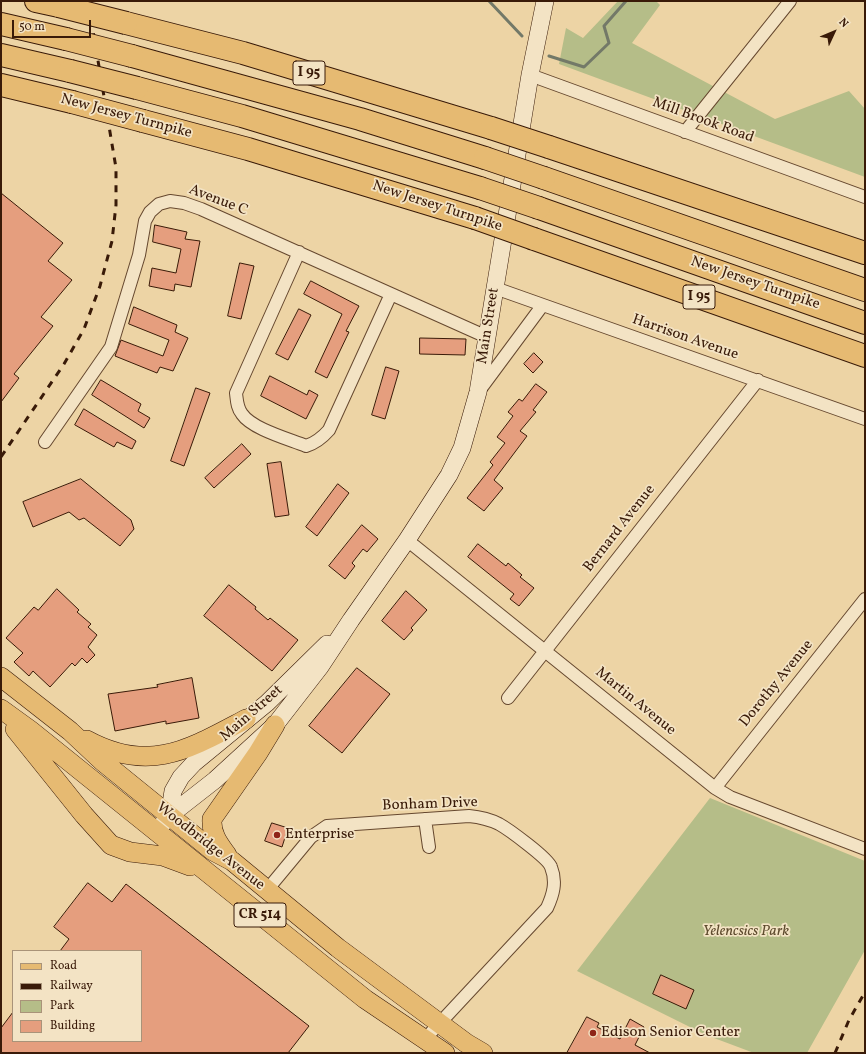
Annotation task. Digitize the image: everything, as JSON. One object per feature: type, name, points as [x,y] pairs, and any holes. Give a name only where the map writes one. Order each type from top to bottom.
[{"type":"highway","name":"I 95","points":[[36,1],[243,53],[491,128],[865,253]]},
{"type":"highway","name":"New Jersey Turnpike","points":[[1,24],[132,56],[360,120],[485,158],[865,290]]},
{"type":"highway","name":"New Jersey Turnpike","points":[[1,55],[137,88],[257,120],[480,188],[865,323]]},
{"type":"highway","name":"New Jersey Turnpike","points":[[1,86],[72,102],[255,151],[475,218],[865,356]]},
{"type":"main road","name":"Main Street","points":[[156,832],[169,816],[215,780],[275,725],[320,667],[407,540],[449,475],[462,448],[478,392],[530,74],[545,1]]},
{"type":"main road","name":"Main Street","points":[[169,816],[173,791],[194,763],[282,688],[351,620]]},
{"type":"main road","name":"Woodbridge Avenue","points":[[1,677],[70,731],[102,761],[169,816],[214,851],[232,861],[378,979],[483,1053]]},
{"type":"main road","name":"Woodbridge Avenue","points":[[1,709],[365,998],[445,1053]]},
{"type":"main road","points":[[1,714],[18,732],[84,815],[111,845],[130,852],[163,856],[206,872]]},
{"type":"main road","points":[[70,731],[117,754],[134,757],[154,757],[173,753],[196,745],[246,719]]},
{"type":"main road","points":[[232,861],[217,841],[211,828],[212,819],[258,753],[275,725]]},
{"type":"main road","points":[[130,852],[156,832]]},
{"type":"street","points":[[685,132],[790,1]]},
{"type":"street","name":"Mill Brook Road","points":[[530,74],[865,197]]},
{"type":"street","name":"Avenue C","points":[[45,442],[111,347],[139,255],[145,221],[150,212],[159,204],[170,201],[184,203],[299,252],[487,337]]},
{"type":"street","points":[[299,252],[236,393],[237,404],[242,415],[252,424],[306,446],[313,444],[324,435],[329,430],[391,294]]},
{"type":"street","name":"Harrison Avenue","points":[[495,288],[542,306],[758,380],[865,419]]},
{"type":"street","points":[[478,392],[542,306]]},
{"type":"street","name":"Bernard Avenue","points":[[508,698],[758,380]]},
{"type":"street","name":"Martin Avenue","points":[[407,540],[546,650],[715,788],[730,797],[865,849]]},
{"type":"street","name":"Dorothy Avenue","points":[[715,788],[865,600]]},
{"type":"street","name":"Bonham Drive","points":[[267,890],[311,837],[327,826],[469,816],[483,818],[500,824],[541,854],[550,865],[554,875],[554,893],[547,908],[439,1022],[425,1039]]},
{"type":"street","points":[[425,819],[429,847]]},
{"type":"green space","points":[[618,1],[656,1],[660,5],[632,43],[775,119],[849,91],[865,109],[865,177],[559,64],[566,28],[583,38]]},
{"type":"green space","name":"Yelencsics Park","points":[[710,798],[865,861],[865,950],[807,1053],[754,1053],[706,1035],[577,971]]},
{"type":"building","points":[[1,193],[63,243],[48,261],[72,280],[41,317],[53,326],[14,374],[19,378],[1,402]]},
{"type":"building","points":[[155,225],[187,232],[185,239],[200,241],[191,287],[175,284],[174,291],[149,286],[152,268],[176,273],[181,249],[153,242]]},
{"type":"building","points":[[240,263],[254,266],[241,319],[228,316]]},
{"type":"building","points":[[311,281],[359,306],[346,331],[349,332],[327,378],[315,372],[342,314],[304,294]]},
{"type":"building","points":[[134,307],[177,325],[175,332],[188,338],[173,371],[160,367],[157,373],[115,356],[121,340],[163,356],[169,340],[129,324]]},
{"type":"building","points":[[299,309],[311,315],[288,360],[276,354]]},
{"type":"building","points":[[420,338],[466,339],[465,355],[420,354]]},
{"type":"building","points":[[534,353],[543,362],[533,373],[524,364]]},
{"type":"building","points":[[386,367],[399,371],[385,419],[372,415]]},
{"type":"building","points":[[270,376],[307,395],[309,390],[318,395],[306,419],[261,396]]},
{"type":"building","points":[[101,380],[141,404],[138,411],[150,418],[144,428],[92,395]]},
{"type":"building","points":[[536,384],[547,392],[533,410],[536,412],[520,431],[527,436],[494,480],[503,488],[484,511],[467,498],[493,465],[490,462],[505,443],[497,437],[513,416],[508,412],[519,399],[522,401]]},
{"type":"building","points":[[196,388],[210,393],[184,466],[171,461]]},
{"type":"building","points":[[84,409],[136,441],[132,449],[117,442],[114,447],[75,425]]},
{"type":"building","points":[[242,444],[251,454],[214,488],[205,478]]},
{"type":"building","points":[[281,462],[289,515],[275,517],[267,464]]},
{"type":"building","points":[[81,479],[131,520],[134,529],[120,546],[84,518],[79,520],[69,512],[33,527],[23,502]]},
{"type":"building","points":[[338,484],[349,493],[317,536],[306,527]]},
{"type":"building","points":[[362,525],[378,539],[367,552],[363,549],[352,563],[355,566],[345,579],[329,566]]},
{"type":"building","points":[[478,544],[506,566],[508,563],[522,575],[520,577],[534,588],[519,606],[510,599],[514,594],[468,557]]},
{"type":"building","points":[[229,585],[256,607],[255,609],[268,620],[270,618],[298,640],[272,671],[204,616]]},
{"type":"building","points":[[57,589],[79,610],[77,612],[91,624],[88,627],[97,635],[88,647],[95,655],[87,663],[82,658],[75,666],[72,663],[50,687],[33,671],[29,676],[14,662],[23,653],[6,638],[34,607],[38,610]]},
{"type":"building","points":[[406,591],[427,610],[411,628],[413,630],[404,640],[382,621]]},
{"type":"building","points":[[357,668],[390,694],[342,753],[309,726]]},
{"type":"building","points":[[192,678],[199,718],[166,724],[166,721],[115,731],[108,694],[158,687],[157,685]]},
{"type":"building","name":"Enterprise","points":[[272,823],[288,828],[282,847],[265,841]]},
{"type":"building","points":[[88,883],[112,902],[126,884],[309,1026],[288,1053],[1,1053],[1,1028],[12,1013],[12,1042],[142,1042],[142,950],[61,950],[69,939],[54,927]]},
{"type":"building","points":[[661,975],[694,990],[686,1009],[653,994]]},
{"type":"building","name":"Edison Senior Center","points":[[587,1017],[599,1023],[597,1027],[620,1039],[630,1019],[644,1027],[635,1045],[650,1053],[567,1053]]},
{"type":"waterway","points":[[489,1],[522,36]]},
{"type":"waterway","points":[[549,56],[584,67],[609,43],[604,26],[626,1]]},
{"type":"railway","points":[[1,457],[64,364],[84,329],[100,286],[112,241],[116,205],[116,168],[88,1]]},
{"type":"railway","points":[[835,1053],[849,1020],[865,992]]},
{"type":"place","name":"Enterprise","points":[[277,835]]},
{"type":"place","name":"Edison Senior Center","points":[[593,1033]]}]
